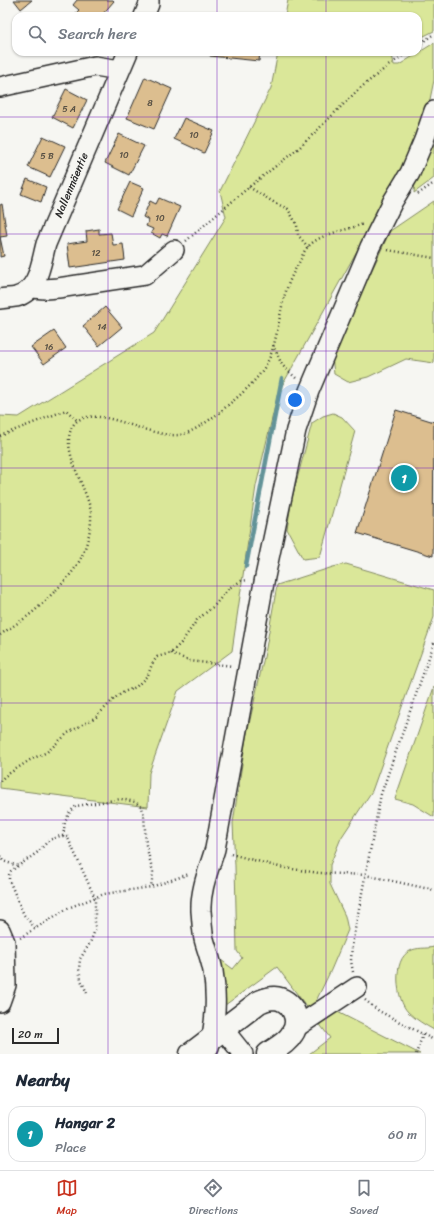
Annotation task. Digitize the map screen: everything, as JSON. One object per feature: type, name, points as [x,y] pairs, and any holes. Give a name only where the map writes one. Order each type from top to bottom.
[{"type":"main road","points":[[191,1054],[214,1041],[259,1002],[266,999],[280,999],[292,1007],[295,1014],[295,1028],[292,1035],[287,1040],[268,1054]]},
{"type":"street","points":[[146,12],[149,0]]},
{"type":"street","name":"Nallenmäentie","points":[[32,288],[38,274],[46,244],[126,56]]},
{"type":"street","points":[[0,87],[95,66],[120,70]]},
{"type":"street","points":[[242,1054],[214,1041],[213,971],[204,937],[201,910],[204,884],[215,849],[265,577],[296,430],[309,391],[370,247],[386,214],[410,173],[434,111]]},
{"type":"street","points":[[0,299],[18,296],[32,288],[58,288],[145,275],[174,250]]},
{"type":"street","points":[[0,930],[5,942],[6,985],[0,1002]]},
{"type":"street","points":[[295,1028],[357,987]]},
{"type":"path","points":[[422,42],[434,34]]},
{"type":"path","points":[[174,250],[299,148],[359,89],[402,56]]},
{"type":"path","points":[[249,188],[288,209],[297,225],[298,235],[308,247]]},
{"type":"path","points":[[0,635],[34,612],[63,584],[82,557],[90,527],[91,512],[86,494],[75,469],[68,442],[69,433],[74,424],[80,419],[89,417],[108,418],[145,430],[169,435],[181,435],[200,426],[241,394],[261,373],[269,358],[273,345],[286,290],[292,275],[308,247],[320,238],[358,226],[386,214]]},
{"type":"path","points":[[370,247],[434,258]]},
{"type":"path","points":[[273,345],[282,365],[309,391]]},
{"type":"path","points":[[0,436],[66,410],[78,421]]},
{"type":"path","points":[[0,781],[5,776],[30,760],[47,752],[68,733],[96,717],[115,698],[136,687],[148,676],[152,664],[157,657],[171,652],[181,643],[197,620],[214,606],[229,588],[241,581],[265,577]]},
{"type":"path","points":[[434,643],[381,794],[352,945],[351,961],[357,987],[364,999],[379,1011],[434,1040]]},
{"type":"path","points":[[171,652],[190,661],[249,667]]},
{"type":"path","points":[[63,836],[65,822],[70,812],[76,806],[121,799],[135,802],[142,807],[144,815],[146,845],[153,872],[151,886]]},
{"type":"path","points":[[35,928],[24,915],[9,875],[18,866],[38,852],[50,840],[60,836],[66,836],[95,898],[95,930],[90,943],[80,959],[79,969],[81,980],[87,993]]},
{"type":"path","points":[[215,849],[279,867],[319,873],[365,875],[434,890]]},
{"type":"path","points":[[0,856],[3,861],[18,866]]},
{"type":"path","points":[[21,937],[68,908],[111,893],[151,886],[189,874]]},
{"type":"path","points":[[416,1054],[423,1034]]},
{"type":"green space","points":[[288,0],[434,0],[434,31],[422,37],[422,12],[286,12]]},
{"type":"green space","points":[[434,43],[434,80],[428,109],[406,165],[278,393],[256,486],[232,651],[178,691],[149,773],[148,807],[0,788],[0,416],[19,417],[154,333],[226,217],[220,191],[271,88],[277,56],[392,56],[394,65],[399,65],[413,56],[422,56],[422,51]]},
{"type":"green space","points":[[434,136],[434,178],[414,193],[415,181]]},
{"type":"green space","points":[[434,201],[434,363],[406,359],[368,377],[348,382],[334,374],[332,356],[390,231]]},
{"type":"green space","points":[[333,413],[342,417],[355,431],[320,557],[303,559],[287,529],[292,498],[312,423],[323,416]]},
{"type":"green space","points":[[346,564],[434,590],[434,617],[372,791],[341,838],[330,865],[330,884],[345,916],[348,930],[316,1001],[420,1054],[309,1054],[330,1038],[277,967],[221,1008],[221,960],[233,969],[242,958],[237,951],[233,823],[246,738],[266,648],[277,585]]},
{"type":"green space","points":[[434,687],[434,817],[413,804],[395,799]]},
{"type":"green space","points":[[434,947],[434,1030],[408,1012],[404,1006],[399,990],[398,971],[400,962],[404,955],[410,951]]},
{"type":"building","points":[[14,0],[32,0],[21,9]]},
{"type":"building","points":[[77,0],[114,1],[104,12],[77,12],[79,10],[73,5]]},
{"type":"building","points":[[210,56],[260,56],[259,61]]},
{"type":"building","points":[[145,77],[172,89],[154,129],[127,118]]},
{"type":"building","points":[[66,89],[87,100],[73,128],[52,117]]},
{"type":"building","points":[[184,118],[214,131],[204,153],[174,139]]},
{"type":"building","points":[[119,134],[144,146],[129,175],[105,163]]},
{"type":"building","points":[[43,136],[65,146],[50,177],[28,167]]},
{"type":"building","points":[[27,179],[46,187],[41,202],[21,194]]},
{"type":"building","points":[[130,182],[144,188],[131,216],[117,209]]},
{"type":"building","points":[[159,198],[180,207],[167,236],[162,234],[160,238],[151,233],[153,229],[146,226],[149,220],[143,217],[150,201],[156,204]]},
{"type":"building","points":[[2,204],[7,236],[0,237],[0,205]]},
{"type":"building","points":[[99,229],[99,234],[111,233],[113,245],[123,244],[125,260],[70,268],[67,244],[87,241],[86,231]]},
{"type":"building","points":[[0,237],[4,256],[0,257]]},
{"type":"building","points":[[105,307],[122,327],[99,346],[83,326]]},
{"type":"building","points":[[54,331],[66,348],[44,364],[31,347]]},
{"type":"building","points":[[396,410],[434,422],[433,556],[357,533]]},
{"type":"waterway","points":[[246,566],[282,378]]},
{"type":"place","name":"Hangar 2","points":[[404,478]]}]
